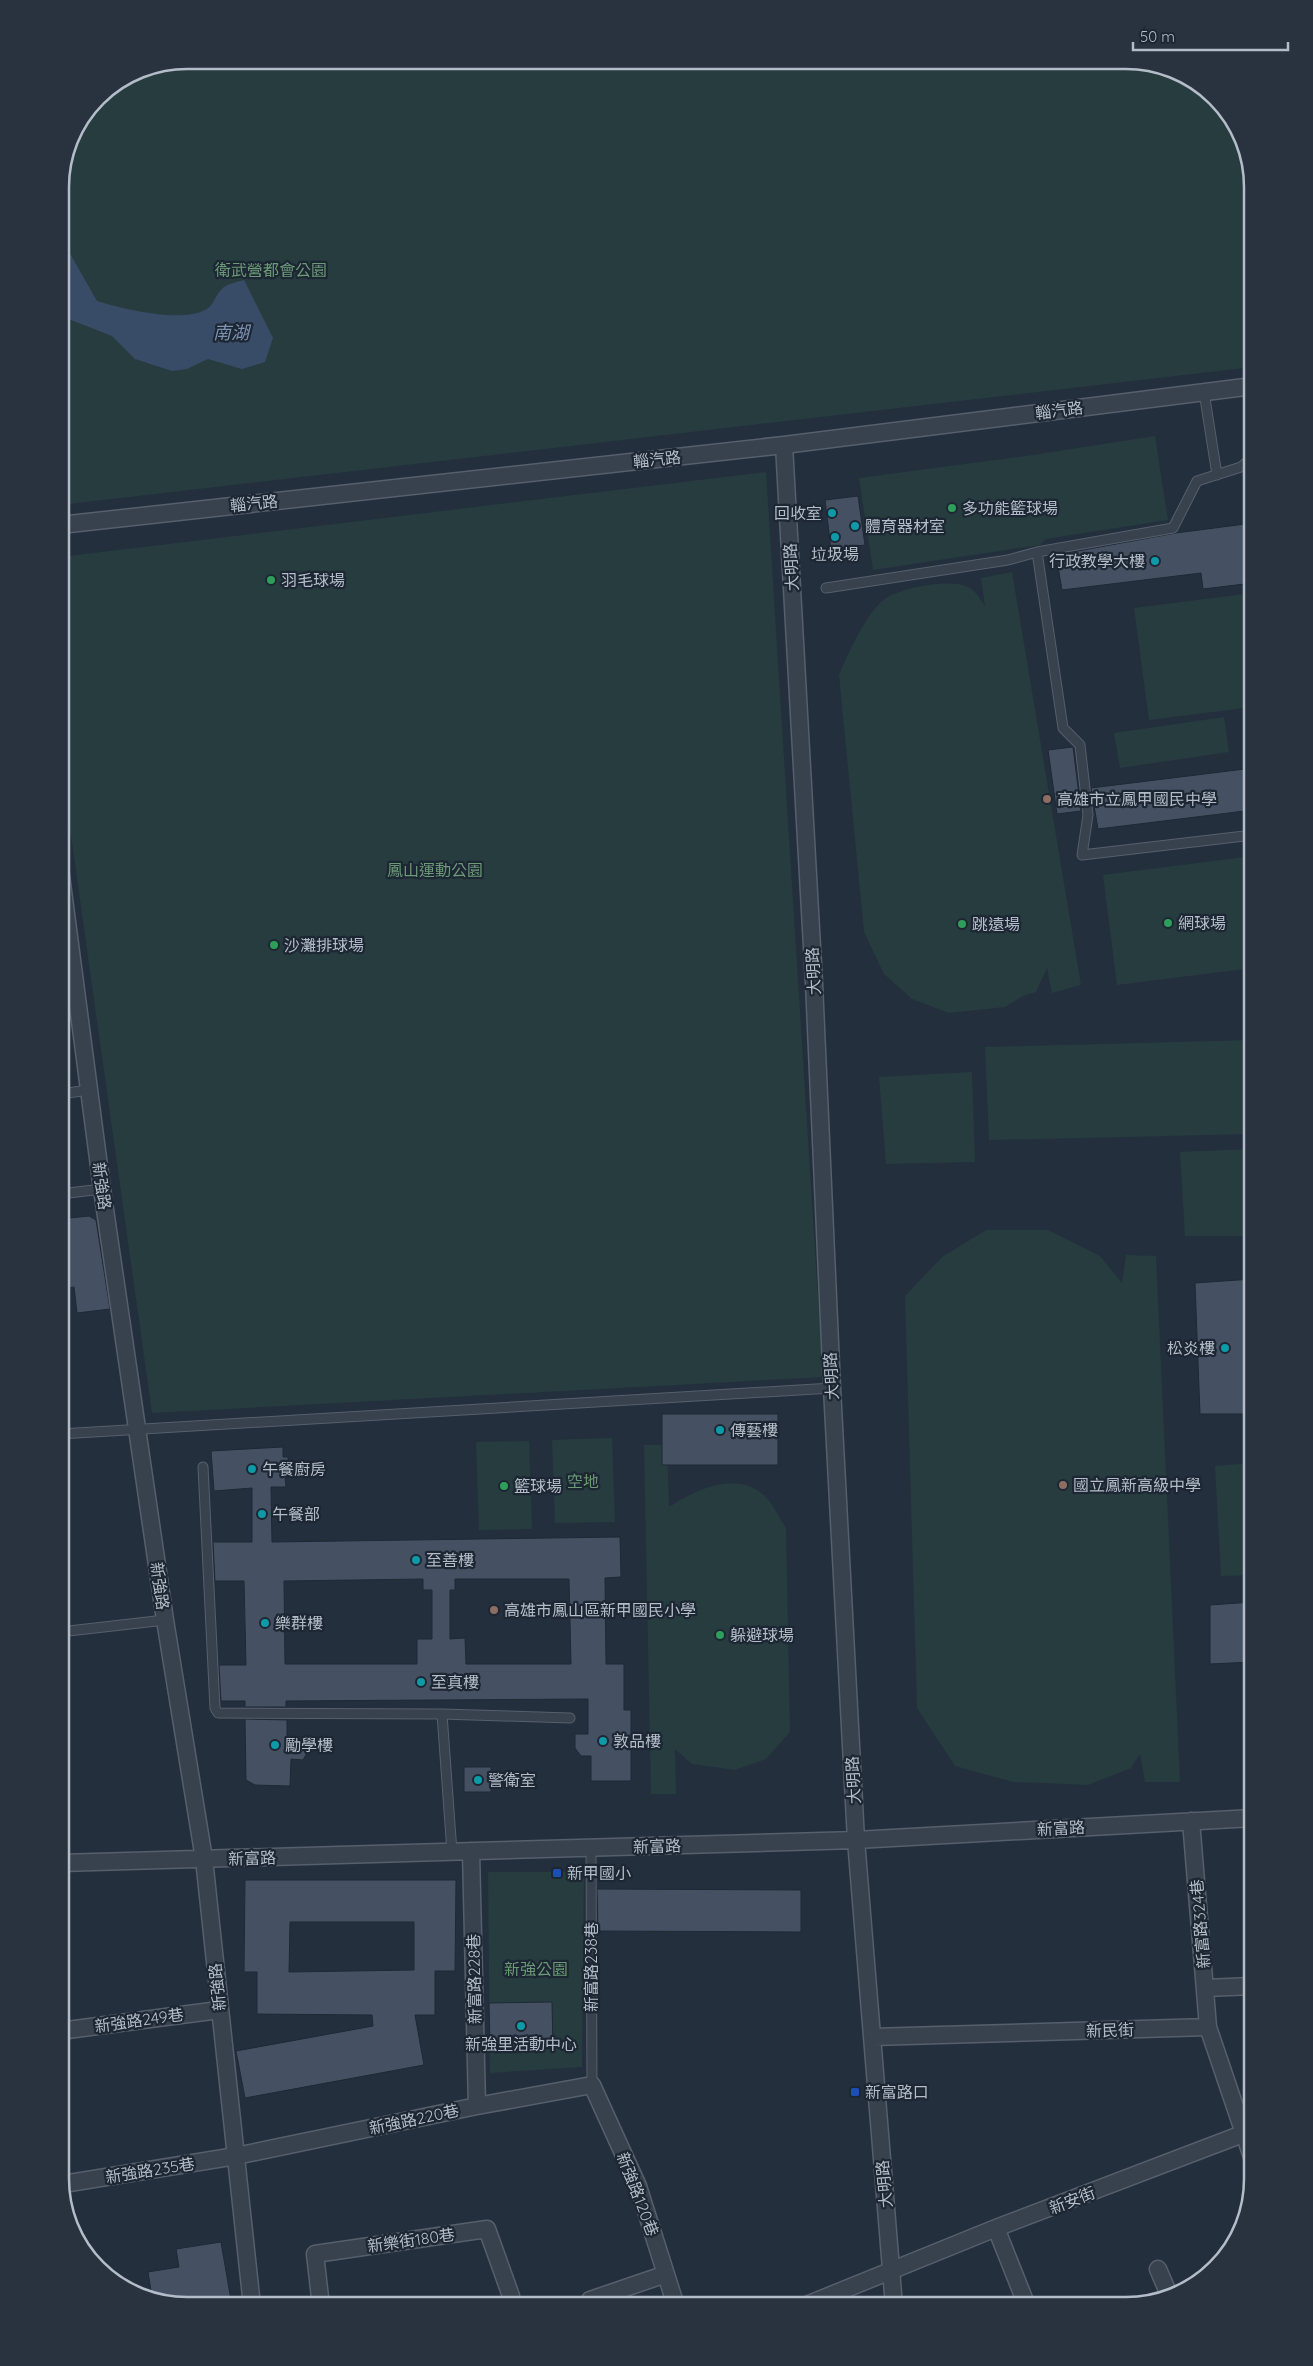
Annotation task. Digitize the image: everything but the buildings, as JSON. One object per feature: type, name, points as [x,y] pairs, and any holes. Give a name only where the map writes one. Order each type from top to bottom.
[{"type":"street","name":"輜汽路","points":[[69,524],[784,445],[1244,387]]},
{"type":"street","name":"大明路","points":[[784,445],[814,983],[832,1388],[856,1840],[893,2297]]},
{"type":"street","name":"新強路","points":[[69,991],[89,1090],[165,1620],[204,1859],[251,2297]]},
{"type":"street","name":"新富路","points":[[69,1863],[856,1840],[1244,1818]]},
{"type":"street","name":"新富路324巷","points":[[1191,1821],[1208,2028]]},
{"type":"street","name":"新富路228巷","points":[[471,1851],[477,2106]]},
{"type":"street","points":[[1205,1988],[1244,1986]]},
{"type":"street","name":"新強路249巷","points":[[69,2030],[219,2010]]},
{"type":"street","points":[[1208,2028],[1244,2122]]},
{"type":"street","name":"新民街","points":[[872,2037],[1208,2028]]},
{"type":"street","name":"新強路220巷","points":[[236,2156],[477,2106],[592,2086]]},
{"type":"street","name":"新強路120巷","points":[[592,2086],[638,2186],[673,2297]]},
{"type":"street","name":"新安街","points":[[826,2297],[996,2228],[1244,2135]]},
{"type":"street","name":"新強路235巷","points":[[69,2178],[236,2156]]},
{"type":"street","points":[[996,2228],[1023,2297]]},
{"type":"street","name":"新樂街180巷","points":[[320,2297],[315,2254],[487,2229],[509,2297]]},
{"type":"street","points":[[1158,2270],[1167,2290]]},
{"type":"street","points":[[599,2297],[666,2274]]},
{"type":"lane","points":[[1204,392],[1217,475]]},
{"type":"lane","points":[[826,588],[1008,560],[1037,552],[1173,528],[1197,481],[1241,468],[1244,465]]},
{"type":"lane","points":[[1037,552],[1063,728],[1080,746],[1088,815],[1082,855],[1244,836]]},
{"type":"lane","points":[[69,1093],[89,1090]]},
{"type":"lane","points":[[69,1193],[102,1189]]},
{"type":"lane","points":[[69,1433],[832,1388]]},
{"type":"lane","points":[[203,1467],[214,1708],[218,1713],[442,1714],[570,1718]]},
{"type":"lane","points":[[69,1631],[165,1620]]},
{"type":"lane","points":[[442,1714],[452,1852]]},
{"type":"lane","name":"新富路238巷","points":[[591,1848],[592,2086]]},
{"type":"green space","name":"衛武營都會公園","points":[[1134,69],[1150,71],[1185,84],[1210,103],[1229,128],[1238,149],[1242,163],[1244,186],[1244,368],[69,504],[70,171],[81,134],[93,115],[109,98],[134,81],[171,70]]},
{"type":"green space","name":"多功能籃球場","points":[[1155,436],[1168,520],[1046,539],[1040,545],[873,570],[859,478],[1033,455]]},
{"type":"green space","name":"鳳山運動公園","points":[[766,472],[823,1377],[152,1413],[69,821],[69,556]]},
{"type":"green space","points":[[1012,572],[1081,985],[1052,993],[1047,968],[1036,992],[1023,996],[1005,1007],[949,1013],[912,999],[884,974],[864,932],[839,675],[869,617],[881,602],[888,597],[899,592],[924,586],[938,584],[962,585],[972,589],[985,606],[981,578]]},
{"type":"green space","points":[[1244,594],[1244,708],[1149,720],[1134,608]]},
{"type":"green space","points":[[1224,717],[1229,752],[1120,768],[1114,733]]},
{"type":"green space","name":"網球場","points":[[1244,857],[1244,969],[1117,985],[1103,875]]},
{"type":"green space","points":[[1244,1040],[1244,1134],[989,1140],[985,1047]]},
{"type":"green space","points":[[972,1072],[975,1162],[886,1164],[879,1077]]},
{"type":"green space","points":[[1244,1149],[1244,1236],[1185,1236],[1180,1152]]},
{"type":"green space","points":[[986,1230],[1048,1230],[1100,1256],[1122,1283],[1126,1255],[1156,1256],[1180,1782],[1145,1782],[1140,1754],[1131,1768],[1088,1785],[1013,1782],[955,1766],[917,1708],[905,1296],[942,1257]]},
{"type":"green space","name":"空地","points":[[612,1438],[615,1522],[555,1523],[552,1440]]},
{"type":"green space","name":"籃球場","points":[[529,1441],[532,1529],[479,1530],[476,1442]]},
{"type":"green space","points":[[644,1445],[667,1445],[669,1507],[693,1493],[720,1484],[734,1483],[747,1485],[759,1491],[770,1502],[786,1528],[790,1732],[766,1759],[735,1770],[692,1764],[675,1749],[676,1794],[651,1794]]},
{"type":"green space","points":[[1244,1464],[1244,1575],[1221,1576],[1215,1466]]},
{"type":"green space","name":"新強公園","points":[[488,1872],[584,1872],[582,2067],[490,2073]]},
{"type":"water","name":"南湖","points":[[69,252],[97,301],[121,308],[151,313],[167,315],[194,314],[208,308],[224,287],[244,280],[273,338],[265,362],[242,369],[208,359],[187,369],[172,371],[135,359],[112,336],[69,320]]},
{"type":"place","name":"多功能籃球場","points":[[952,508]]},
{"type":"place","name":"回收室","points":[[832,513]]},
{"type":"place","name":"體育器材室","points":[[855,526]]},
{"type":"place","name":"垃圾場","points":[[835,537]]},
{"type":"place","name":"行政教學大樓","points":[[1155,561]]},
{"type":"place","name":"羽毛球場","points":[[271,580]]},
{"type":"place","name":"高雄市立鳳甲國民中學","points":[[1047,799]]},
{"type":"place","name":"網球場","points":[[1168,923]]},
{"type":"place","name":"跳遠場","points":[[962,924]]},
{"type":"place","name":"沙灘排球場","points":[[274,945]]},
{"type":"place","name":"松炎樓","points":[[1225,1348]]},
{"type":"place","name":"傳藝樓","points":[[720,1430]]},
{"type":"place","name":"午餐廚房","points":[[252,1469]]},
{"type":"place","name":"國立鳳新高級中學","points":[[1063,1485]]},
{"type":"place","name":"籃球場","points":[[504,1486]]},
{"type":"place","name":"午餐部","points":[[262,1514]]},
{"type":"place","name":"至善樓","points":[[416,1560]]},
{"type":"place","name":"高雄市鳳山區新甲國民小學","points":[[494,1610]]},
{"type":"place","name":"樂群樓","points":[[265,1623]]},
{"type":"place","name":"躲避球場","points":[[720,1635]]},
{"type":"place","name":"至真樓","points":[[421,1682]]},
{"type":"place","name":"敦品樓","points":[[603,1741]]},
{"type":"place","name":"勵學樓","points":[[275,1745]]},
{"type":"place","name":"警衛室","points":[[478,1780]]},
{"type":"place","name":"新甲國小","points":[[557,1873]]},
{"type":"place","name":"新強里活動中心","points":[[521,2026]]},
{"type":"place","name":"新富路口","points":[[855,2092]]}]
